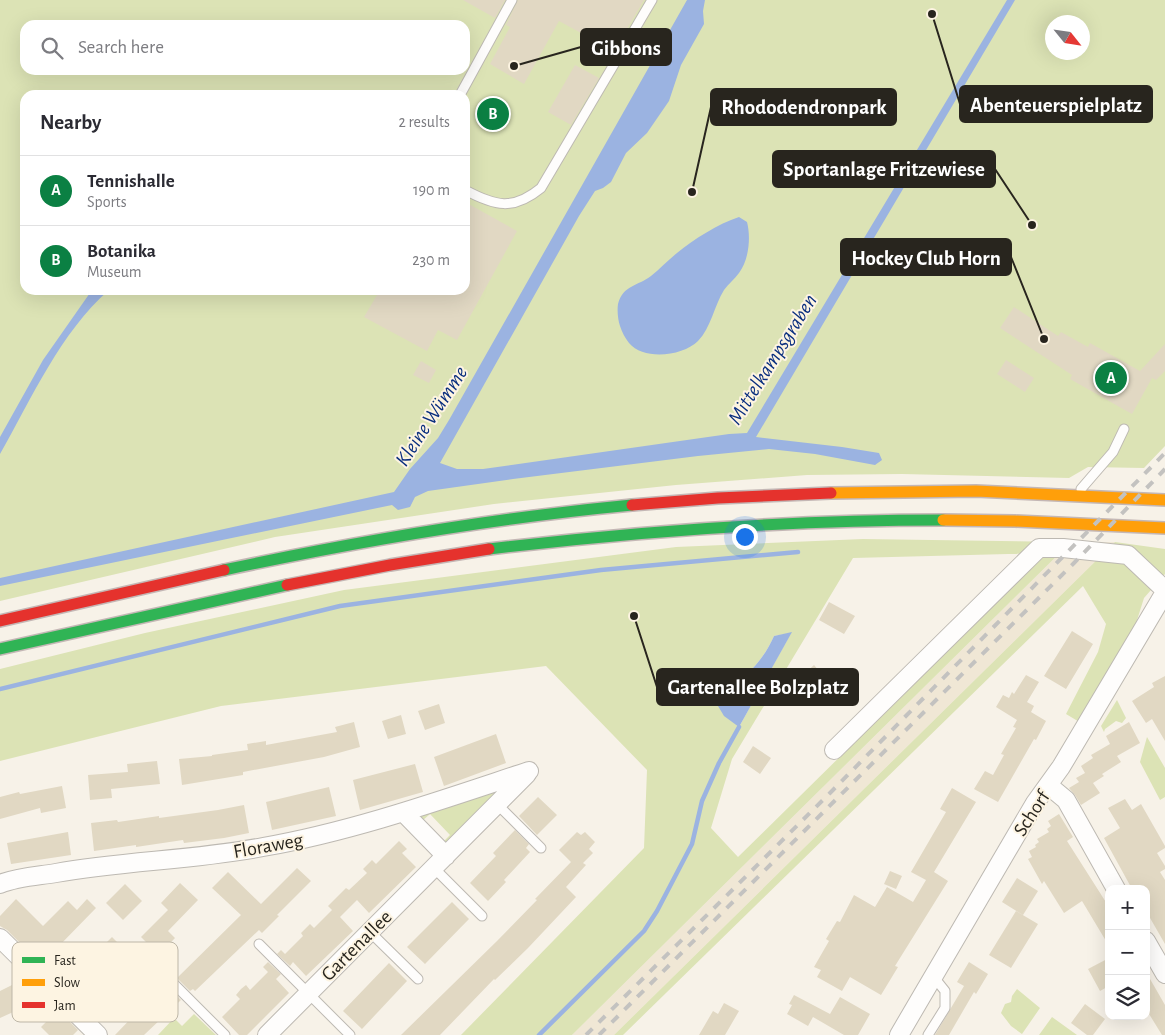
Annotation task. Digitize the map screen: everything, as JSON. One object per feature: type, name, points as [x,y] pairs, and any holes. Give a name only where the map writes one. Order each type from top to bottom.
[{"type":"highway","points":[[0,620],[241,566],[437,530],[542,515],[652,504],[813,493],[973,491],[1165,500]]},
{"type":"highway","points":[[0,649],[347,572],[449,555],[654,531],[814,521],[974,519],[1094,523],[1165,528]]},
{"type":"street","name":"Schorf","points":[[834,750],[1039,548],[1063,548],[1128,555],[1165,590],[1061,767],[1035,803],[899,1035]]},
{"type":"street","name":"Gartenallee","points":[[267,1035],[530,772]]},
{"type":"street","name":"Floraweg","points":[[0,884],[86,868],[173,860],[263,848],[350,829],[530,772]]},
{"type":"street","points":[[1048,785],[1066,800],[1114,885]]},
{"type":"street","points":[[404,813],[440,862]]},
{"type":"street","points":[[0,938],[12,950]]},
{"type":"street","points":[[1150,948],[1165,974]]},
{"type":"street","points":[[85,1022],[98,1035]]},
{"type":"lane","points":[[463,90],[512,0]]},
{"type":"lane","points":[[470,193],[482,199],[500,204],[528,199],[541,188],[652,0]]},
{"type":"lane","points":[[1076,495],[1113,452],[1124,429]]},
{"type":"lane","points":[[497,804],[541,848]]},
{"type":"lane","points":[[440,862],[482,916]]},
{"type":"lane","points":[[370,932],[418,979]]},
{"type":"lane","points":[[259,944],[350,1035]]},
{"type":"lane","points":[[928,1035],[945,1008],[945,990],[934,976]]},
{"type":"lane","points":[[178,988],[224,1035]]},
{"type":"shaded area","points":[[1071,542],[1115,542],[614,1035],[572,1035]]},
{"type":"green space","points":[[0,0],[1165,0],[1165,446],[1144,468],[1088,467],[1069,478],[902,474],[807,475],[676,485],[494,504],[275,537],[0,601]]},
{"type":"green space","points":[[863,539],[1071,542],[572,1035],[461,1035],[644,848],[647,770],[546,666],[221,706],[0,761],[0,669],[145,633],[344,590],[676,547]],"holes":[[[1047,553],[738,857],[711,828],[732,759],[853,558]],[[791,633],[739,727],[722,693],[752,669],[770,645],[774,636]]]},
{"type":"green space","points":[[1115,542],[1165,549],[1165,574],[1144,598],[1132,636],[1081,723],[1066,714],[1098,652],[1106,624],[1083,586],[623,1035],[614,1035]]},
{"type":"green space","points":[[1117,700],[1126,718],[1122,723],[1116,721],[1105,729],[1104,732],[1101,726]]},
{"type":"green space","points":[[1147,737],[1165,768],[1165,797],[1160,800],[1140,762]]},
{"type":"green space","points":[[510,781],[448,844],[443,842],[450,835],[430,814],[422,821],[417,816]]},
{"type":"green space","points":[[1017,989],[1040,1008],[1022,1034],[1011,1026],[1001,1013],[1005,1004],[1011,1002],[1012,996]]},
{"type":"green space","points":[[194,1014],[216,1035],[158,1035],[170,1022],[178,1022],[182,1026]]},
{"type":"green space","points":[[1052,1017],[1077,1035],[1039,1035]]},
{"type":"water","points":[[687,0],[705,0],[703,11],[704,24],[681,65],[669,101],[647,133],[626,153],[611,182],[595,191],[579,216],[440,463],[457,469],[483,469],[747,433],[1007,0],[1015,0],[756,437],[879,453],[882,460],[875,465],[815,454],[769,449],[698,456],[428,491],[415,497],[410,507],[398,510],[392,505],[0,586],[0,578],[394,492],[410,469],[438,438],[449,420]]},
{"type":"water","points":[[739,217],[747,222],[748,228],[749,241],[745,262],[724,290],[702,336],[691,346],[674,353],[653,354],[636,349],[626,339],[619,321],[618,304],[623,293],[651,276],[699,237]]},
{"type":"water","points":[[88,295],[104,295],[61,346],[0,454],[0,437],[43,360]]},
{"type":"water","points":[[792,632],[739,727],[724,716],[718,706],[722,693],[752,669],[770,645],[774,636]]},
{"type":"building","points":[[463,0],[505,0],[495,18]]},
{"type":"building","points":[[518,0],[644,0],[614,51],[559,21],[524,84],[490,64],[510,27],[506,25]]},
{"type":"building","points":[[575,65],[599,78],[571,125],[548,112]]},
{"type":"building","points":[[470,205],[517,231],[457,340],[438,330],[427,351],[364,317],[377,295],[470,295]]},
{"type":"building","points":[[1014,307],[1058,336],[1061,332],[1088,347],[1090,343],[1140,371],[1165,344],[1165,371],[1156,380],[1152,378],[1132,414],[1070,379],[1072,375],[1000,328]]},
{"type":"building","points":[[1006,360],[1034,378],[1025,392],[997,374]]},
{"type":"building","points":[[421,361],[436,370],[429,383],[413,375]]},
{"type":"building","points":[[829,602],[855,616],[844,634],[819,620]]},
{"type":"building","points":[[1072,631],[1093,644],[1066,689],[1044,676]]},
{"type":"building","points":[[814,665],[831,685],[817,697],[800,678]]},
{"type":"building","points":[[1026,675],[1039,682],[1027,702],[1034,706],[1031,712],[1046,721],[998,802],[974,789],[985,771],[993,775],[1004,755],[1001,754],[1016,728],[1013,727],[1017,720],[996,707],[1003,695],[1009,698],[1012,692],[1014,694]]},
{"type":"building","points":[[1165,676],[1165,741],[1152,719],[1146,723],[1132,701],[1154,687],[1152,683]]},
{"type":"building","points":[[439,704],[445,723],[425,730],[418,711]]},
{"type":"building","points":[[401,715],[406,734],[388,739],[382,721]]},
{"type":"building","points":[[354,722],[360,747],[324,757],[243,772],[243,775],[182,785],[179,759],[248,750],[247,744],[266,741],[266,745],[337,732],[335,727]]},
{"type":"building","points":[[1129,722],[1140,743],[1117,756],[1121,762],[1102,774],[1104,776],[1093,783],[1100,793],[1081,805],[1069,788],[1079,782],[1076,778],[1085,773],[1081,766],[1093,758],[1091,755],[1110,744],[1106,736]]},
{"type":"building","points":[[496,734],[506,763],[444,786],[434,757]]},
{"type":"building","points":[[753,746],[771,758],[760,774],[743,762]]},
{"type":"building","points":[[157,761],[160,784],[111,789],[112,798],[90,800],[88,775],[128,772],[127,764]]},
{"type":"building","points":[[415,764],[423,792],[360,810],[353,780]]},
{"type":"building","points":[[62,786],[66,808],[41,813],[40,808],[0,819],[0,797],[19,792],[20,794]]},
{"type":"building","points":[[329,787],[336,816],[272,830],[266,802]]},
{"type":"building","points":[[952,788],[976,802],[934,872],[948,881],[895,966],[898,967],[881,995],[850,977],[842,991],[817,977],[821,970],[814,967],[829,941],[826,939],[837,921],[840,922],[854,895],[875,907],[887,887],[913,902],[926,880],[911,872],[946,812],[940,809]]},
{"type":"building","points":[[538,797],[557,815],[537,835],[519,816]]},
{"type":"building","points":[[1125,799],[1132,810],[1141,804],[1165,846],[1165,848],[1157,853],[1165,866],[1165,869],[1160,872],[1165,880],[1165,944],[1150,918],[1150,885],[1130,885],[1104,838],[1120,828],[1108,808]]},
{"type":"building","points":[[244,805],[249,833],[184,843],[183,840],[94,851],[91,823],[117,820],[118,822],[159,816],[159,818]]},
{"type":"building","points":[[1059,814],[1073,837],[1067,841],[1105,901],[1105,939],[1082,901],[1064,913],[1044,881],[1042,884],[1028,859],[1032,857],[1029,851],[1036,847],[1035,845],[1039,842],[1037,839],[1049,832],[1047,829],[1051,826],[1048,821]]},
{"type":"building","points":[[515,830],[529,844],[526,848],[530,852],[504,880],[506,882],[488,901],[470,883],[496,856],[493,853]]},
{"type":"building","points":[[68,832],[71,855],[11,864],[7,843]]},
{"type":"building","points":[[577,832],[581,835],[585,832],[595,842],[589,849],[593,853],[583,863],[586,865],[566,887],[576,897],[528,948],[494,979],[440,1035],[401,1035],[497,941],[571,862],[559,850]]},
{"type":"building","points":[[399,841],[407,849],[402,853],[416,867],[369,913],[357,900],[340,917],[353,931],[306,976],[293,962],[290,966],[277,954],[281,950],[285,954],[303,936],[301,933],[310,924],[314,928],[332,910],[328,906],[346,888],[349,890],[367,873],[363,869],[372,860],[376,864]]},
{"type":"building","points":[[297,868],[311,881],[262,933],[259,930],[195,991],[193,989],[190,991],[178,977],[241,915],[212,888],[228,872],[261,904]]},
{"type":"building","points":[[890,871],[902,876],[896,889],[884,884]]},
{"type":"building","points":[[1017,878],[1038,891],[1023,915],[1002,902]]},
{"type":"building","points":[[180,883],[198,900],[168,931],[175,938],[171,942],[146,942],[141,937],[168,910],[161,903]]},
{"type":"building","points":[[125,884],[142,901],[123,920],[106,903]]},
{"type":"building","points":[[16,899],[43,926],[68,901],[77,910],[87,899],[96,908],[63,942],[19,942],[0,926],[0,916]]},
{"type":"building","points":[[452,902],[469,919],[425,964],[407,947]]},
{"type":"building","points":[[1016,911],[1038,924],[1011,968],[989,955]]},
{"type":"building","points":[[112,937],[117,942],[107,942]]},
{"type":"building","points":[[1105,960],[1105,988],[1100,991],[1088,969]]},
{"type":"building","points":[[268,962],[281,974],[276,979],[289,993],[247,1035],[239,1035],[222,1017],[240,999],[236,995],[241,989],[246,985],[250,990],[268,972],[263,967]]},
{"type":"building","points":[[969,962],[988,974],[976,994],[974,992],[949,1035],[935,1035],[964,986],[957,982]]},
{"type":"building","points":[[389,963],[407,981],[362,1029],[343,1011]]},
{"type":"building","points":[[1150,979],[1165,1005],[1165,1035],[1162,1035],[1150,1016]]},
{"type":"building","points":[[12,985],[12,1013],[0,1018],[0,991]]},
{"type":"building","points":[[794,995],[830,1014],[840,997],[870,1014],[858,1035],[844,1035],[813,1017],[808,1026],[787,1014],[792,1005],[789,1004]]},
{"type":"building","points":[[724,1003],[739,1011],[725,1035],[699,1035],[713,1011],[718,1014]]},
{"type":"building","points":[[1085,1004],[1105,1019],[1093,1035],[1087,1035],[1071,1023]]},
{"type":"building","points":[[46,1022],[70,1022],[78,1030],[73,1035],[49,1035],[41,1027]]},
{"type":"building","points":[[128,1022],[158,1022],[144,1035],[115,1035]]},
{"type":"waterway","points":[[0,689],[340,606],[601,570],[798,552]]},
{"type":"waterway","points":[[539,1035],[644,931],[657,911],[692,844],[702,801],[719,763],[739,727]]},
{"type":"railway","points":[[586,1035],[830,793],[1165,453]]},
{"type":"railway","points":[[599,1035],[1074,563],[1165,469]]},
{"type":"traffic: fast","points":[[224,570],[325,549],[427,532],[580,510],[632,505]]},
{"type":"traffic: fast","points":[[489,549],[602,537],[772,524],[943,520]]},
{"type":"traffic: fast","points":[[0,649],[287,585]]},
{"type":"traffic: slow","points":[[831,493],[976,491],[1165,500]]},
{"type":"traffic: slow","points":[[943,520],[1015,521],[1165,528]]},
{"type":"traffic: jam","points":[[632,505],[718,498],[831,493]]},
{"type":"traffic: jam","points":[[287,585],[390,565],[489,549]]},
{"type":"traffic: jam","points":[[0,621],[224,570]]},
{"type":"place","name":"Abenteuerspielplatz","points":[[932,14]]},
{"type":"place","name":"Gibbons","points":[[514,66]]},
{"type":"place","name":"Botanika","points":[[493,114]]},
{"type":"place","name":"Rhododendronpark","points":[[692,192]]},
{"type":"place","name":"Sportanlage Fritzewiese","points":[[1032,225]]},
{"type":"place","name":"Hockey Club Horn","points":[[1044,339]]},
{"type":"place","name":"Tennishalle","points":[[1111,378]]},
{"type":"place","name":"Gartenallee Bolzplatz","points":[[634,616]]},
{"type":"water label","name":"Mittelkampsgraben","points":[[772,359]]},
{"type":"water label","name":"Kleine Wümme","points":[[431,416]]}]
